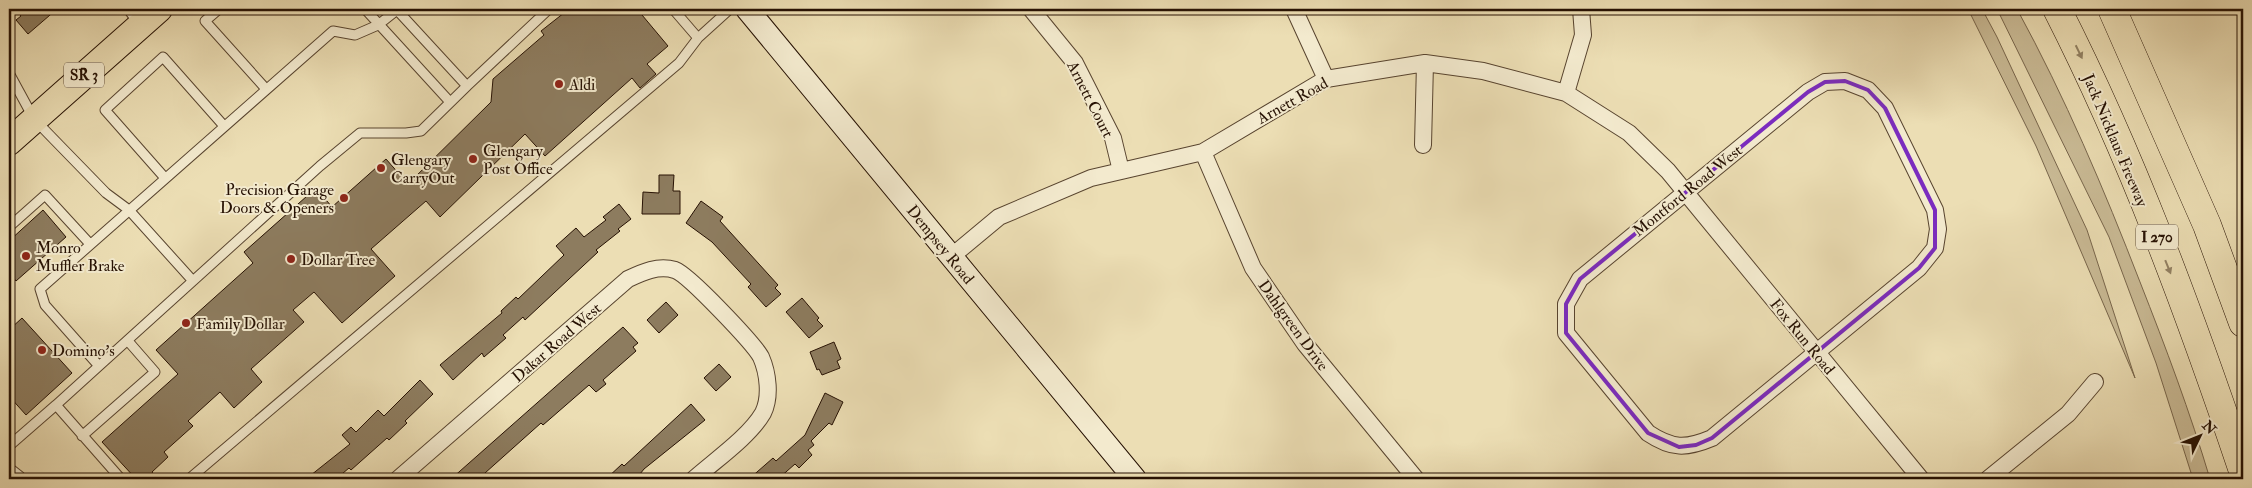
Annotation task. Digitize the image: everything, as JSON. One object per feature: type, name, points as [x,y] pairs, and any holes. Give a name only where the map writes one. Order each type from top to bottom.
[{"type":"highway","name":"Jack Nicklaus Freeway","points":[[2057,9],[2120,145],[2204,358],[2243,471]]},
{"type":"highway","points":[[2112,9],[2207,225]]},
{"type":"highway","points":[[2127,9],[2243,323]]},
{"type":"main road","name":"SR 3","points":[[9,142],[134,17],[159,9]]},
{"type":"main road","name":"Dempsey Road","points":[[747,9],[1134,479]]},
{"type":"street","name":"Arnett Court","points":[[1031,9],[1075,63],[1113,138],[1120,171]]},
{"type":"street","points":[[1294,9],[1326,79]]},
{"type":"street","points":[[1566,94],[1583,35],[1581,9]]},
{"type":"street","name":"Arnett Road","points":[[951,257],[999,217],[1091,178],[1204,152],[1326,79],[1425,63],[1483,71],[1566,94],[1629,133],[1668,171],[1685,191]]},
{"type":"street","points":[[1423,145],[1425,63]]},
{"type":"street","name":"Montford Road West","points":[[1845,81],[1868,90],[1885,108],[1935,210],[1938,229],[1935,248],[1919,268],[1712,438],[1696,445],[1679,447],[1662,442],[1648,433],[1566,333],[1566,304],[1580,279],[1685,191],[1808,92],[1825,82],[1845,81]]},
{"type":"street","name":"Dahlgreen Drive","points":[[1204,152],[1253,268],[1305,344],[1416,479]]},
{"type":"street","name":"Fox Run Road","points":[[1685,191],[1921,479]]},
{"type":"street","name":"Dakar Road West","points":[[398,479],[628,279],[650,268],[675,270],[696,284],[760,356],[769,384],[763,412],[744,434],[694,479]]},
{"type":"street","points":[[1988,479],[2068,414],[2095,382]]},
{"type":"street","points":[[9,472],[18,479]]},
{"type":"lane","points":[[219,9],[205,21],[266,89]]},
{"type":"lane","points":[[365,9],[450,102]]},
{"type":"lane","points":[[99,366],[45,305],[40,289],[333,30],[356,35],[378,24],[397,9],[467,86]]},
{"type":"lane","points":[[9,446],[360,133],[406,133],[421,130],[549,9]]},
{"type":"lane","points":[[673,9],[698,38]]},
{"type":"lane","points":[[189,479],[679,63],[698,38],[730,9]]},
{"type":"lane","points":[[165,178],[105,110],[150,68],[163,57],[224,126]]},
{"type":"lane","points":[[10,76],[34,119],[106,193],[128,210],[193,281]]},
{"type":"lane","points":[[9,227],[45,195],[90,244]]},
{"type":"lane","points":[[82,436],[155,372],[128,341]]},
{"type":"lane","points":[[56,405],[121,479]]},
{"type":"highlighted area","points":[[1845,81],[1868,90],[1885,108],[1935,210],[1935,248],[1919,268],[1712,438],[1696,445],[1679,447],[1648,433],[1566,333],[1566,304],[1580,279],[1808,92],[1825,82]]},
{"type":"shaded area","points":[[1968,9],[1982,9],[1997,37],[2087,230],[2135,378],[2036,146]]},
{"type":"shaded area","points":[[1997,9],[2017,9],[2035,42],[2083,144],[2159,331],[2210,479],[2193,479],[2156,363],[2109,237]]},
{"type":"building","points":[[15,9],[57,9],[28,34],[16,20],[21,16]]},
{"type":"building","points":[[569,9],[637,9],[668,46],[647,64],[656,74],[640,88],[632,78],[545,156],[525,134],[440,217],[426,201],[371,249],[395,276],[342,323],[314,292],[293,310],[304,322],[251,369],[262,382],[234,408],[220,392],[188,421],[193,426],[164,452],[168,457],[152,472],[158,479],[136,479],[102,442],[178,374],[156,350],[253,263],[244,252],[316,188],[332,207],[386,159],[408,184],[491,102],[493,79],[544,35],[541,31]]},
{"type":"building","points":[[659,175],[674,175],[673,191],[680,191],[680,214],[642,214],[643,192],[659,193]]},
{"type":"building","points":[[701,201],[723,217],[720,221],[778,285],[775,288],[781,294],[766,307],[748,287],[751,284],[712,242],[686,223]]},
{"type":"building","points":[[619,204],[631,219],[618,229],[620,231],[596,250],[598,252],[525,320],[523,317],[503,335],[506,338],[484,357],[482,353],[453,380],[440,365],[502,313],[501,311],[516,297],[518,299],[564,255],[556,246],[576,228],[584,237],[606,220],[603,217]]},
{"type":"building","name":"Monro Muffler Brake","points":[[43,210],[66,237],[16,281],[9,272],[9,241]]},
{"type":"building","points":[[802,298],[819,318],[817,320],[823,326],[809,338],[786,312]]},
{"type":"building","points":[[666,302],[678,315],[659,333],[647,320]]},
{"type":"building","points":[[22,318],[72,373],[26,415],[9,396],[9,330]]},
{"type":"building","points":[[623,327],[638,343],[633,347],[636,351],[603,380],[606,384],[596,392],[589,385],[543,425],[541,423],[485,473],[491,479],[451,479]]},
{"type":"building","points":[[834,342],[841,359],[837,361],[840,368],[822,375],[819,369],[817,370],[810,352]]},
{"type":"building","points":[[719,364],[731,377],[716,391],[704,378]]},
{"type":"building","points":[[420,380],[433,394],[405,421],[407,423],[389,440],[387,438],[351,470],[349,468],[336,479],[306,479],[350,444],[342,435],[351,427],[356,432],[378,410],[384,416]]},
{"type":"building","points":[[825,393],[843,402],[832,425],[829,423],[811,441],[814,445],[808,450],[812,455],[799,468],[795,464],[778,479],[749,479],[773,458],[776,461],[805,435]]},
{"type":"building","points":[[691,404],[705,420],[644,469],[636,479],[606,479],[622,464],[624,466]]},
{"type":"place","name":"Aldi","points":[[559,84]]},
{"type":"place","name":"Glengary Post Office","points":[[473,159]]},
{"type":"place","name":"Glengary CarryOut","points":[[381,168]]},
{"type":"place","name":"Precision Garage Doors & Openers","points":[[344,198]]},
{"type":"place","name":"Monro Muffler Brake","points":[[26,256]]},
{"type":"place","name":"Dollar Tree","points":[[291,259]]},
{"type":"place","name":"Family Dollar","points":[[186,323]]},
{"type":"place","name":"Domino's","points":[[42,350]]}]
